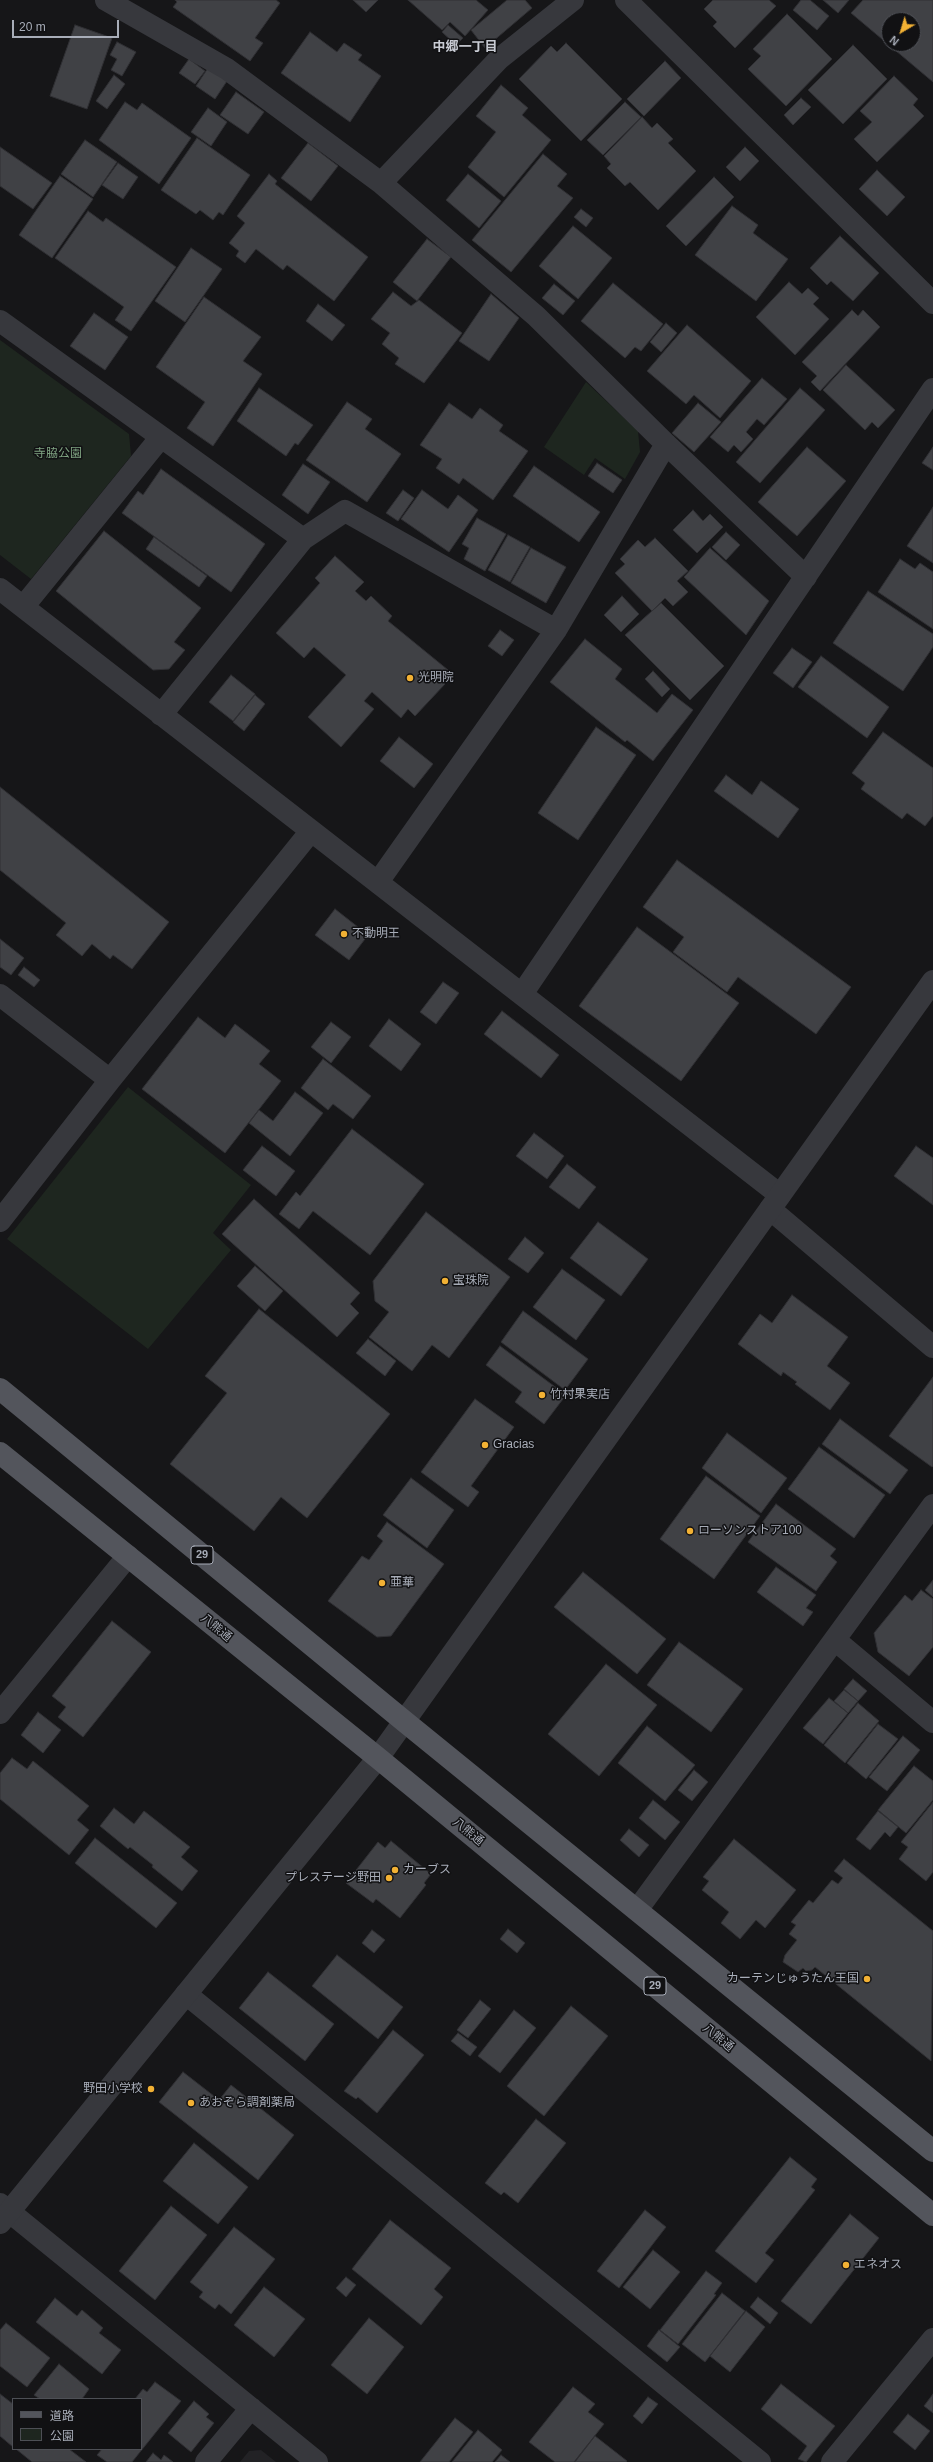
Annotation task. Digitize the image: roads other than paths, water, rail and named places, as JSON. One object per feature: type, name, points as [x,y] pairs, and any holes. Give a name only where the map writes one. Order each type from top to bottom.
[{"type":"main road","name":"29","points":[[0,1389],[404,1721],[933,2151]]},
{"type":"main road","name":"八熊通","points":[[0,1453],[378,1758],[933,2214]]},
{"type":"street","points":[[106,0],[227,69],[381,183],[536,316],[666,444],[806,577]]},
{"type":"street","points":[[381,183],[499,59],[572,0]]},
{"type":"street","points":[[626,0],[933,303]]},
{"type":"street","points":[[0,321],[303,539]]},
{"type":"street","points":[[522,994],[933,389]]},
{"type":"street","points":[[23,607],[161,437]]},
{"type":"street","points":[[378,882],[556,630],[666,444]]},
{"type":"street","points":[[161,715],[303,539],[345,511],[556,630]]},
{"type":"street","points":[[0,589],[522,994],[775,1202],[933,1347]]},
{"type":"street","points":[[0,1221],[110,1080],[311,831]]},
{"type":"street","points":[[317,2462],[251,2408],[3,2213],[186,1994],[378,1758],[933,981]]},
{"type":"street","points":[[0,996],[110,1080]]},
{"type":"street","points":[[638,1910],[933,1505]]},
{"type":"street","points":[[0,1713],[128,1556]]},
{"type":"street","points":[[835,1640],[933,1722]]},
{"type":"street","points":[[186,1994],[760,2462]]},
{"type":"street","points":[[832,2462],[933,2339]]},
{"type":"street","points":[[206,2462],[251,2408]]},
{"type":"place","name":"光明院","points":[[410,678]]},
{"type":"place","name":"不動明王","points":[[344,934]]},
{"type":"place","name":"宝珠院","points":[[445,1281]]},
{"type":"place","name":"竹村果実店","points":[[542,1395]]},
{"type":"place","name":"Gracias","points":[[485,1445]]},
{"type":"place","name":"ローソンストア100","points":[[690,1531]]},
{"type":"place","name":"亜華","points":[[382,1583]]},
{"type":"place","name":"カーブス","points":[[395,1870]]},
{"type":"place","name":"プレステージ野田","points":[[389,1878]]},
{"type":"place","name":"カーテンじゅうたん王国","points":[[867,1979]]},
{"type":"place","name":"野田小学校","points":[[151,2089]]},
{"type":"place","name":"あおぞら調剤薬局","points":[[191,2103]]},
{"type":"place","name":"エネオス","points":[[846,2265]]},
{"type":"district","name":"中郷一丁目","points":[[465,47]]},
{"type":"park label","name":"寺脇公園","points":[[58,454]]}]
